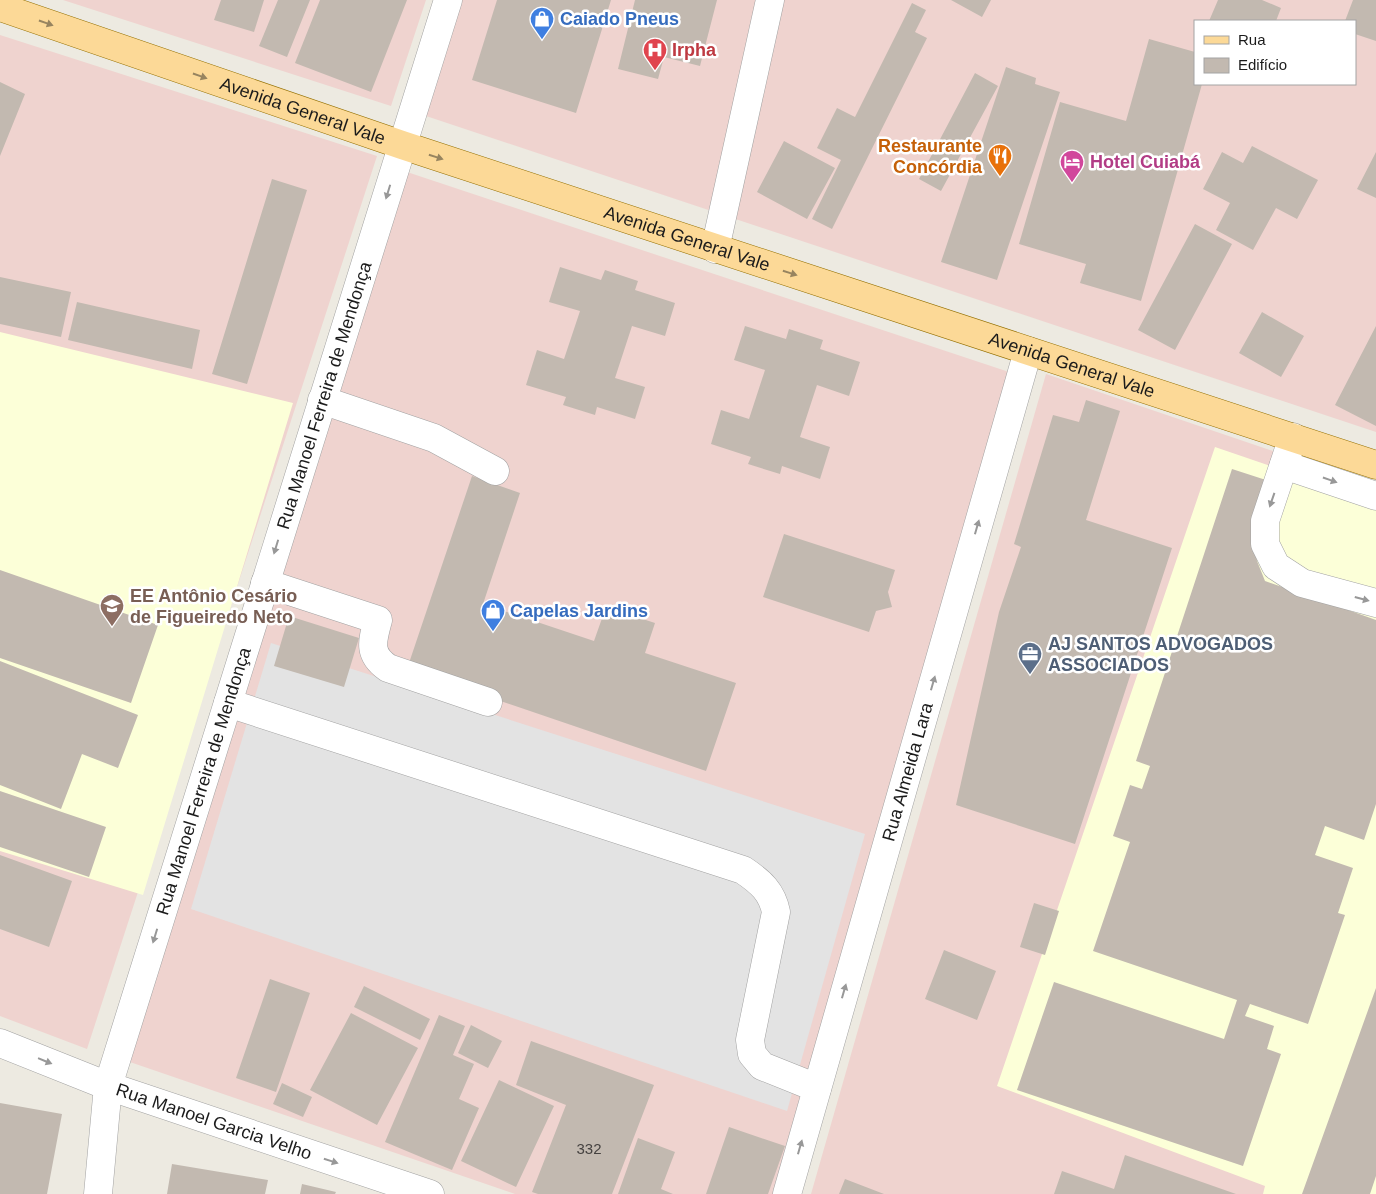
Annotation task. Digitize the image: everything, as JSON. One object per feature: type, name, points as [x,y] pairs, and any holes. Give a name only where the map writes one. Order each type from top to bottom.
[{"type":"main road","name":"Avenida General Vale","points":[[0,7],[402,145],[1376,465]]},
{"type":"street","name":"Rua Manoel Ferreira de Mendonça","points":[[98,1194],[108,1086],[448,0]]},
{"type":"street","points":[[715,249],[770,0]]},
{"type":"street","name":"Rua Almeida Lara","points":[[787,1194],[1028,350]]},
{"type":"street","points":[[322,400],[434,438],[496,471]]},
{"type":"street","points":[[1293,437],[1265,521],[1265,544],[1276,566],[1302,583],[1376,603]]},
{"type":"street","points":[[1284,465],[1376,496]]},
{"type":"street","points":[[265,583],[378,620],[372,644],[377,660],[388,668],[488,702]]},
{"type":"street","points":[[228,703],[743,870],[760,882],[773,897],[776,912],[750,1040],[752,1054],[762,1066],[817,1088]]},
{"type":"street","name":"Rua Manoel Garcia Velho","points":[[0,1043],[108,1086],[430,1194]]},
{"type":"shaded area","points":[[63,0],[426,0],[391,106]]},
{"type":"shaded area","points":[[459,0],[1376,0],[1376,432],[420,114]]},
{"type":"shaded area","points":[[0,35],[377,156],[87,1049],[0,1016]]},
{"type":"shaded area","points":[[392,167],[1009,372],[783,1194],[515,1194],[127,1061]]},
{"type":"shaded area","name":"EE Antônio Cesário de Figueiredo Neto","points":[[0,332],[293,403],[143,895],[0,851]]},
{"type":"shaded area","points":[[1046,374],[1376,486],[1376,1194],[811,1194]]},
{"type":"shaded area","points":[[1215,447],[1376,502],[1376,1194],[1263,1194],[1265,1186],[997,1086]]},
{"type":"shaded area","points":[[271,643],[865,834],[787,1111],[191,909]]},
{"type":"building","points":[[221,0],[264,0],[254,32],[214,20]]},
{"type":"building","points":[[278,0],[310,0],[287,57],[259,46]]},
{"type":"building","points":[[320,0],[407,0],[371,92],[295,63]]},
{"type":"building","name":"Caiado Pneus","points":[[497,0],[611,0],[576,113],[472,80]]},
{"type":"building","points":[[635,0],[717,0],[700,66],[664,57],[658,79],[618,69]]},
{"type":"building","points":[[951,0],[991,0],[982,17]]},
{"type":"building","points":[[1218,0],[1262,0],[1281,8],[1276,20],[1209,20]]},
{"type":"building","points":[[1353,0],[1376,0],[1376,41],[1356,34],[1356,20],[1345,20]]},
{"type":"building","points":[[912,3],[926,10],[915,32],[927,38],[832,229],[812,219],[841,160],[817,148],[837,108],[855,117]]},
{"type":"building","points":[[1149,39],[1194,52],[1194,85],[1202,85],[1141,301],[1080,283],[1086,264],[1019,244],[1060,102],[1126,121]]},
{"type":"building","name":"Restaurante Concórdia","points":[[1006,67],[1036,78],[1035,84],[1060,92],[997,280],[941,262]]},
{"type":"building","points":[[975,73],[998,86],[941,191],[919,179]]},
{"type":"building","points":[[0,82],[25,94],[0,156]]},
{"type":"building","points":[[784,141],[835,168],[807,219],[757,192]]},
{"type":"building","points":[[1252,146],[1318,180],[1297,219],[1276,208],[1253,250],[1216,230],[1230,203],[1203,189],[1222,152],[1243,163]]},
{"type":"building","points":[[1376,152],[1376,198],[1357,189]]},
{"type":"building","points":[[272,179],[307,190],[247,384],[212,374]]},
{"type":"building","points":[[1195,224],[1232,244],[1175,350],[1138,330]]},
{"type":"building","points":[[560,267],[601,280],[605,270],[638,281],[635,290],[675,303],[665,336],[632,326],[615,378],[645,387],[635,419],[597,407],[595,415],[563,405],[566,397],[526,385],[537,350],[564,359],[580,311],[549,302]]},
{"type":"building","points":[[0,277],[71,292],[61,337],[0,324]]},
{"type":"building","points":[[77,302],[200,330],[192,369],[68,340]]},
{"type":"building","points":[[1262,312],[1304,336],[1281,377],[1239,353]]},
{"type":"building","points":[[745,326],[786,339],[789,329],[823,340],[820,349],[860,362],[849,396],[817,385],[800,437],[830,447],[820,479],[782,466],[780,474],[748,464],[751,457],[711,444],[721,410],[749,419],[765,370],[734,360]]},
{"type":"building","points":[[1376,326],[1376,426],[1335,405]]},
{"type":"building","points":[[1086,400],[1120,411],[1086,520],[1172,548],[1075,844],[956,805],[999,612],[1021,547],[1014,544],[1053,415],[1079,422]]},
{"type":"building","points":[[1232,469],[1269,481],[1253,535],[1257,561],[1265,581],[1311,597],[1355,587],[1348,610],[1376,620],[1376,804],[1364,840],[1325,826],[1315,855],[1353,868],[1338,913],[1345,915],[1308,1024],[1250,1004],[1245,1016],[1274,1026],[1267,1049],[1281,1054],[1243,1166],[1017,1090],[1054,982],[1224,1039],[1237,1000],[1093,951],[1130,842],[1113,836],[1130,785],[1142,789],[1150,766],[1136,761]]},
{"type":"building","name":"Capelas Jardins","points":[[472,476],[520,493],[483,604],[594,641],[606,607],[655,623],[645,653],[736,683],[706,771],[407,669]]},
{"type":"building","points":[[784,534],[895,570],[888,592],[892,607],[876,611],[869,632],[763,597]]},
{"type":"building","points":[[0,570],[158,625],[131,703],[0,658]]},
{"type":"building","points":[[289,616],[359,638],[344,687],[274,666]]},
{"type":"building","points":[[0,661],[138,715],[118,768],[82,754],[61,809],[0,785]]},
{"type":"building","points":[[0,791],[106,827],[89,877],[0,847]]},
{"type":"building","points":[[0,855],[72,881],[49,947],[0,929]]},
{"type":"building","points":[[1034,903],[1059,911],[1045,955],[1020,947]]},
{"type":"building","points":[[944,950],[996,971],[977,1020],[925,999]]},
{"type":"building","points":[[270,979],[310,993],[276,1092],[236,1078]]},
{"type":"building","points":[[364,986],[430,1019],[420,1040],[354,1007]]},
{"type":"building","points":[[1376,988],[1376,1176],[1370,1194],[1302,1194]]},
{"type":"building","points":[[351,1013],[418,1048],[377,1125],[310,1090]]},
{"type":"building","points":[[439,1015],[465,1026],[453,1055],[474,1064],[459,1099],[479,1108],[452,1170],[385,1142]]},
{"type":"building","points":[[471,1025],[502,1041],[488,1068],[458,1053]]},
{"type":"building","points":[[531,1041],[654,1085],[612,1194],[538,1194],[532,1192],[566,1105],[516,1085]]},
{"type":"building","points":[[499,1080],[554,1106],[516,1187],[461,1161]]},
{"type":"building","points":[[282,1083],[312,1097],[303,1117],[273,1104]]},
{"type":"building","points":[[0,1103],[62,1114],[47,1194],[0,1194]]},
{"type":"building","points":[[729,1127],[785,1146],[768,1194],[706,1194]]},
{"type":"building","points":[[638,1138],[675,1152],[661,1189],[673,1194],[618,1194]]},
{"type":"building","points":[[1125,1155],[1236,1194],[1054,1194],[1062,1171],[1114,1189]]},
{"type":"building","points":[[172,1164],[268,1180],[265,1194],[167,1194]]},
{"type":"building","points":[[845,1179],[884,1194],[839,1194]]},
{"type":"building","points":[[302,1184],[336,1192],[335,1194],[300,1194]]},
{"type":"place","name":"Caiado Pneus","points":[[542,40]]},
{"type":"place","name":"Irpha","points":[[655,71]]},
{"type":"place","name":"Restaurante Concórdia","points":[[1000,177]]},
{"type":"place","name":"Hotel Cuiabá","points":[[1072,183]]},
{"type":"place","name":"EE Antônio Cesário de Figueiredo Neto","points":[[112,627]]},
{"type":"place","name":"Capelas Jardins","points":[[493,632]]},
{"type":"place","name":"AJ SANTOS ADVOGADOS ASSOCIADOS","points":[[1030,675]]}]
